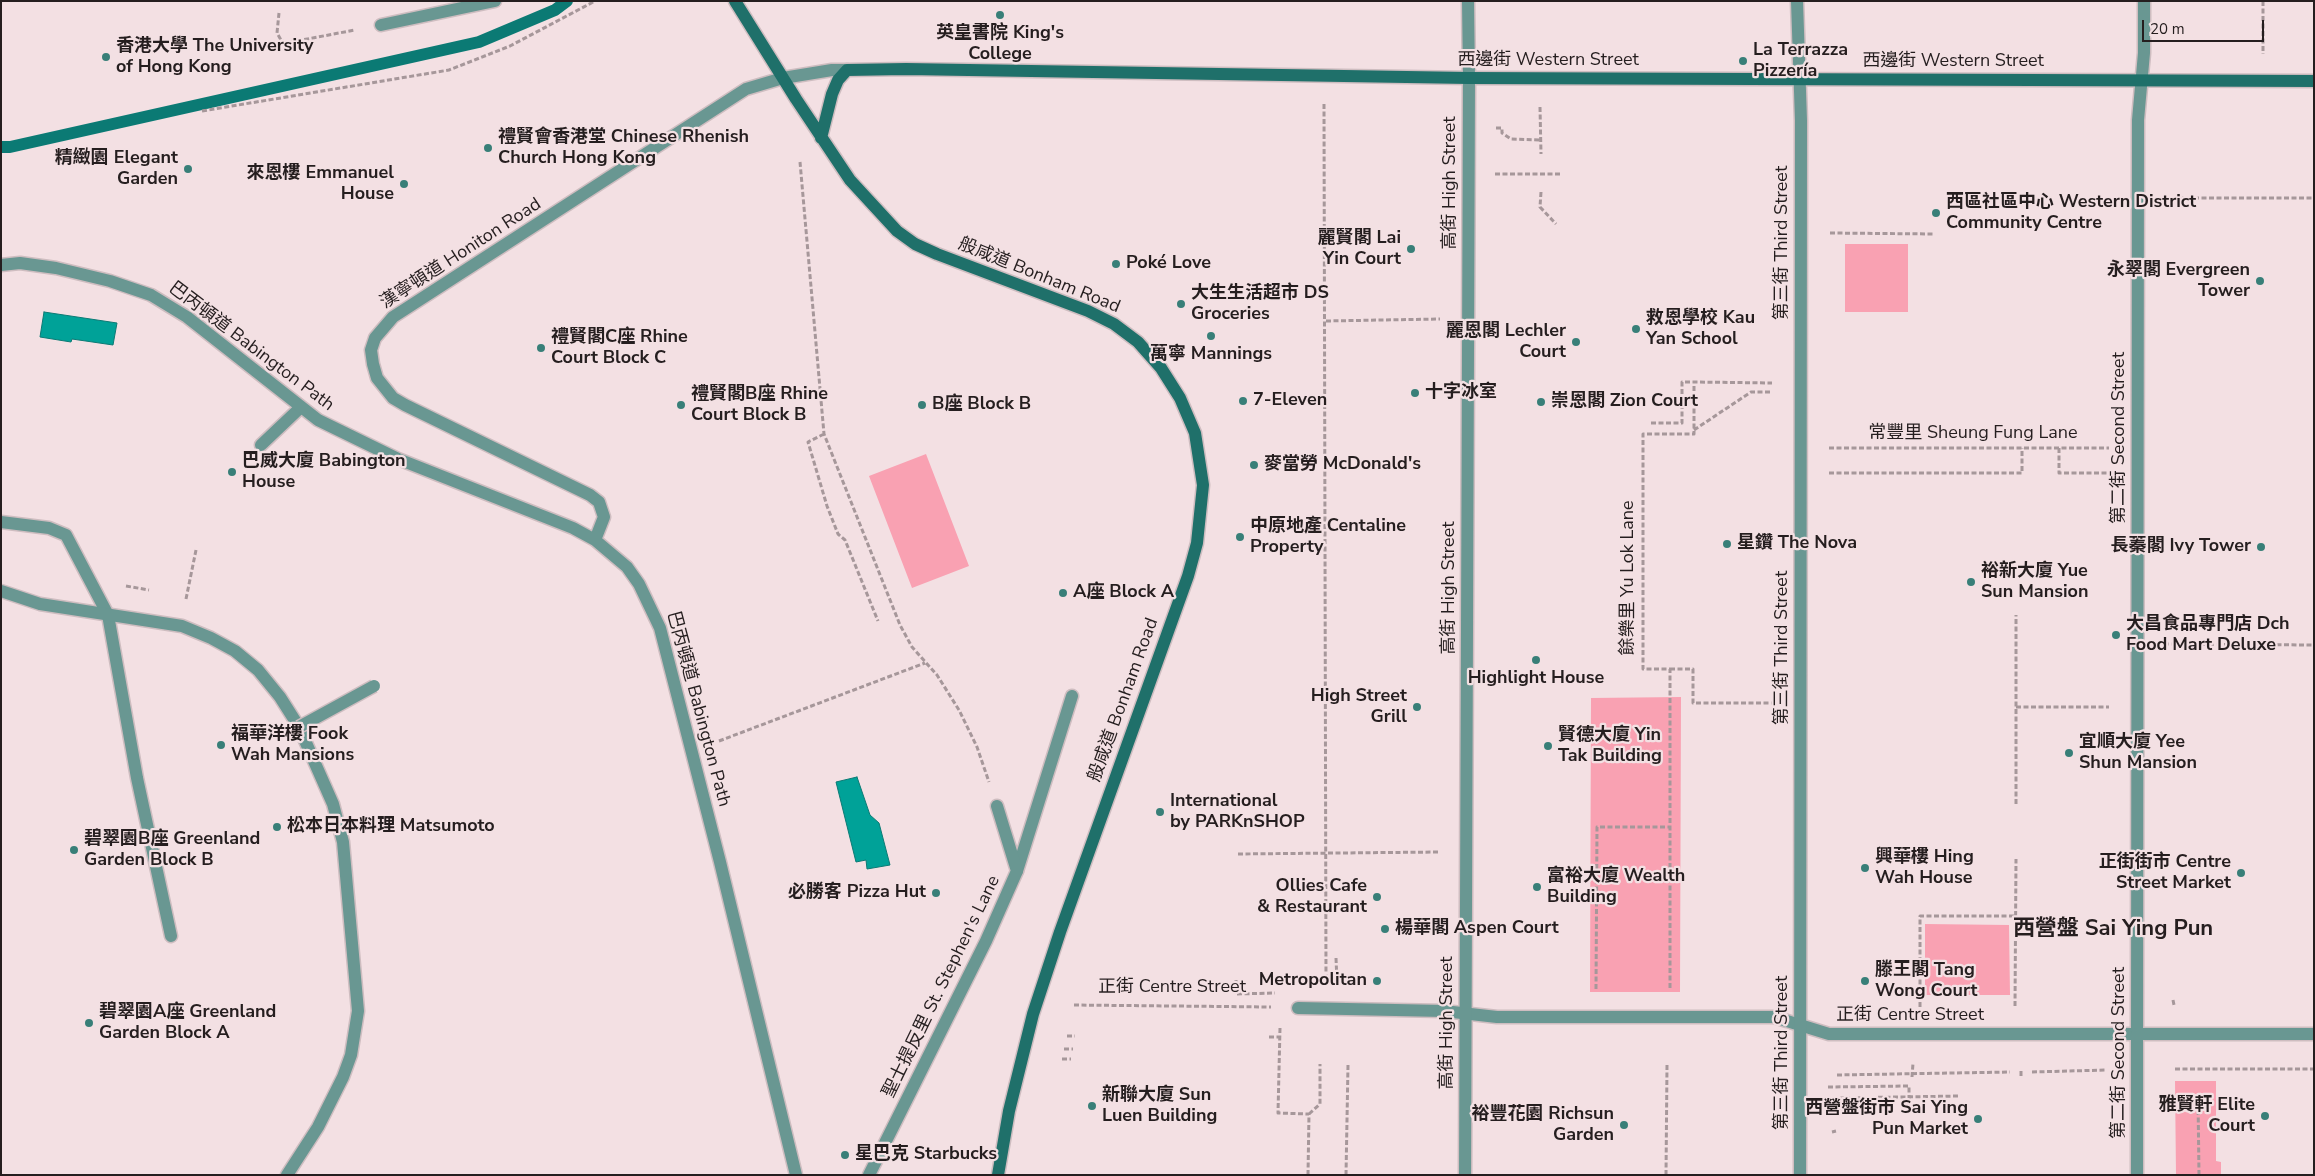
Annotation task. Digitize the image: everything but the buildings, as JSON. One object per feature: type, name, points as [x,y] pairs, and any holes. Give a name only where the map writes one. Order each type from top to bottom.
[{"type":"main road","name":"般咸道 Bonham Road","points":[[735,1],[821,138],[850,180],[897,231],[915,244],[1088,311],[1114,324],[1138,342],[1161,368],[1180,398],[1195,433],[1203,486],[1196,543],[1188,576],[1060,932],[1033,1014],[1009,1111],[998,1175]]},
{"type":"main road","name":"西邊街 Western Street","points":[[847,70],[906,69],[1469,78],[2314,81]]},
{"type":"main road","points":[[821,138],[832,94],[838,80],[847,70]]},
{"type":"street","points":[[380,25],[495,1]]},
{"type":"street","name":"高街 High Street","points":[[1465,1175],[1468,1]]},
{"type":"street","name":"第三街 Third Street","points":[[1797,1],[1799,79],[1800,1175]]},
{"type":"street","name":"第二街 Second Street","points":[[2137,1175],[2138,120],[2144,54],[2144,1]]},
{"type":"street","name":"西邊街 Western Street","points":[[783,78],[832,70],[847,70]]},
{"type":"street","name":"漢寧頓道 Honiton Road","points":[[595,540],[604,517],[599,502],[590,495],[405,405],[389,394],[377,378],[373,364],[372,350],[375,338],[393,317],[746,89],[783,78]]},
{"type":"street","name":"巴丙頓道 Babington Path","points":[[1,265],[20,263],[56,268],[110,281],[151,295],[187,317],[300,408],[336,430],[390,456],[552,520],[595,540],[627,568],[639,584],[660,628],[720,862],[796,1175]]},
{"type":"street","points":[[262,445],[300,408]]},
{"type":"street","points":[[1,522],[49,528],[66,535],[94,585],[108,615],[137,778],[172,936]]},
{"type":"street","points":[[1,592],[40,604],[182,626],[235,651],[258,670],[280,697],[299,727],[333,804],[342,842],[358,1011],[351,1055],[343,1078],[318,1127],[287,1175]]},
{"type":"street","points":[[299,727],[374,686]]},
{"type":"street","points":[[1017,872],[1072,696]]},
{"type":"street","name":"聖士提反里 St. Stephen's Lane","points":[[869,1175],[986,941],[1017,872],[997,806]]},
{"type":"street","name":"正街 Centre Street","points":[[1298,1008],[1465,1014],[1497,1017],[1774,1017],[1829,1034],[2314,1034]]},
{"type":"path","points":[[202,110],[449,70],[510,46],[595,1]]},
{"type":"path","points":[[2263,1],[2263,54]]},
{"type":"path","points":[[279,13],[277,33],[281,40],[286,43],[347,32]]},
{"type":"path","points":[[1324,96],[1328,854],[1326,986]]},
{"type":"path","points":[[1540,106],[1540,154]]},
{"type":"path","points":[[1502,133],[1511,139],[1540,140]]},
{"type":"path","points":[[800,162],[824,434],[900,626],[959,710],[977,747],[997,806]]},
{"type":"path","points":[[1498,174],[1562,174]]},
{"type":"path","points":[[1540,192],[1540,206],[1556,224]]},
{"type":"path","points":[[2160,198],[2314,198]]},
{"type":"path","points":[[1830,233],[1934,234]]},
{"type":"path","points":[[1326,321],[1440,319]]},
{"type":"path","points":[[1651,423],[1682,423],[1682,382],[1781,382]]},
{"type":"path","points":[[1694,382],[1694,430]]},
{"type":"path","points":[[1694,430],[1751,392],[1780,392]]},
{"type":"path","name":"餘樂里 Yu Lok Lane","points":[[1670,669],[1643,669],[1643,434],[1694,434],[1694,430]]},
{"type":"path","points":[[824,434],[808,442],[827,506],[838,534],[845,540],[878,621]]},
{"type":"path","name":"常豐里 Sheung Fung Lane","points":[[1829,448],[2117,448]]},
{"type":"path","points":[[1828,473],[2022,473],[2022,448]]},
{"type":"path","points":[[2059,448],[2059,473],[2117,473]]},
{"type":"path","points":[[186,600],[196,550]]},
{"type":"path","points":[[94,585],[134,587],[151,590]]},
{"type":"path","points":[[177,597],[196,603]]},
{"type":"path","points":[[2016,615],[2016,804]]},
{"type":"path","points":[[2161,644],[2314,645]]},
{"type":"path","points":[[716,742],[925,663]]},
{"type":"path","points":[[1670,991],[1670,669],[1693,668],[1693,703],[1774,703]]},
{"type":"path","points":[[2016,707],[2117,707]]},
{"type":"path","points":[[1596,997],[1597,827],[1671,826]]},
{"type":"path","points":[[1238,854],[1444,852]]},
{"type":"path","points":[[2015,1004],[2016,859]]},
{"type":"path","points":[[1920,1004],[1920,916],[2016,916]]},
{"type":"path","points":[[1336,958],[1337,985]]},
{"type":"path","points":[[1236,980],[1236,994],[1281,993]]},
{"type":"path","points":[[2173,1000],[2174,1005]]},
{"type":"path","name":"正街 Centre Street","points":[[1074,1005],[1270,1007]]},
{"type":"path","points":[[1280,1022],[1278,1113],[1310,1114]]},
{"type":"path","points":[[1067,1036],[1075,1036]]},
{"type":"path","points":[[1269,1037],[1280,1037]]},
{"type":"path","points":[[1064,1048],[1073,1049]]},
{"type":"path","points":[[1062,1059],[1071,1059]]},
{"type":"path","points":[[1308,1175],[1310,1114],[1320,1104],[1320,1064]]},
{"type":"path","points":[[1346,1175],[1348,1064]]},
{"type":"path","points":[[1666,1175],[1667,1065]]},
{"type":"path","points":[[2175,1069],[2314,1069]]},
{"type":"path","points":[[2032,1072],[2106,1070]]},
{"type":"path","points":[[1837,1075],[2010,1072]]},
{"type":"path","points":[[1831,1087],[1909,1086],[1909,1104]]},
{"type":"path","points":[[1848,1114],[1841,1114],[1841,1098],[1959,1096]]},
{"type":"path","points":[[2166,1098],[2198,1098],[2199,1175]]},
{"type":"shaded area","points":[[1845,244],[1908,244],[1908,312],[1845,312]]},
{"type":"shaded area","points":[[926,454],[969,566],[912,588],[869,476]]},
{"type":"shaded area","points":[[1681,697],[1680,992],[1590,992],[1591,698]]},
{"type":"shaded area","points":[[1925,924],[2009,925],[2010,995],[1925,995]]},
{"type":"shaded area","points":[[2175,1081],[2216,1081],[2216,1161],[2221,1162],[2221,1175],[2176,1175]]},
{"type":"water","points":[[44,312],[117,323],[113,345],[72,339],[71,342],[40,337]]},
{"type":"water","points":[[857,777],[870,815],[879,823],[890,865],[867,869],[866,860],[856,862],[836,782]]},
{"type":"waterway","points":[[1,147],[10,147],[479,42],[555,10],[567,1]]},
{"type":"place","name":"英皇書院 King's College","points":[[1000,15]]},
{"type":"place","name":"香港大學 The University of Hong Kong","points":[[106,57]]},
{"type":"place","name":"La Terrazza Pizzería","points":[[1743,61]]},
{"type":"place","name":"禮賢會香港堂 Chinese Rhenish Church Hong Kong","points":[[488,148]]},
{"type":"place","name":"精緻園 Elegant Garden","points":[[188,169]]},
{"type":"place","name":"來恩樓 Emmanuel House","points":[[404,184]]},
{"type":"place","name":"西區社區中心 Western District Community Centre","points":[[1936,213]]},
{"type":"place","name":"麗賢閣 Lai Yin Court","points":[[1411,249]]},
{"type":"place","name":"Poké Love","points":[[1116,264]]},
{"type":"place","name":"永翠閣 Evergreen Tower","points":[[2260,281]]},
{"type":"place","name":"大生生活超市 DS Groceries","points":[[1181,304]]},
{"type":"place","name":"救恩學校 Kau Yan School","points":[[1636,329]]},
{"type":"place","name":"萬寧 Mannings","points":[[1211,336]]},
{"type":"place","name":"麗恩閣 Lechler Court","points":[[1576,342]]},
{"type":"place","name":"禮賢閣C座 Rhine Court Block C","points":[[541,348]]},
{"type":"place","name":"十字冰室","points":[[1415,393]]},
{"type":"place","name":"7-Eleven","points":[[1243,401]]},
{"type":"place","name":"崇恩閣 Zion Court","points":[[1541,402]]},
{"type":"place","name":"禮賢閣B座 Rhine Court Block B","points":[[681,405]]},
{"type":"place","name":"B座 Block B","points":[[922,405]]},
{"type":"place","name":"麥當勞 McDonald's","points":[[1254,465]]},
{"type":"place","name":"巴威大廈 Babington House","points":[[232,472]]},
{"type":"place","name":"中原地產 Centaline Property","points":[[1240,537]]},
{"type":"place","name":"星鑽 The Nova","points":[[1727,544]]},
{"type":"place","name":"長蓁閣 Ivy Tower","points":[[2261,547]]},
{"type":"place","name":"裕新大廈 Yue Sun Mansion","points":[[1971,582]]},
{"type":"place","name":"A座 Block A","points":[[1063,593]]},
{"type":"place","name":"大昌食品專門店 Dch Food Mart Deluxe","points":[[2116,635]]},
{"type":"place","name":"Highlight House","points":[[1536,660]]},
{"type":"place","name":"High Street Grill","points":[[1417,707]]},
{"type":"place","name":"福華洋樓 Fook Wah Mansions","points":[[221,745]]},
{"type":"place","name":"賢德大廈 Yin Tak Building","points":[[1548,746]]},
{"type":"place","name":"宜順大廈 Yee Shun Mansion","points":[[2069,753]]},
{"type":"place","name":"International by PARKnSHOP","points":[[1160,812]]},
{"type":"place","name":"松本日本料理 Matsumoto","points":[[277,827]]},
{"type":"place","name":"碧翠園B座 Greenland Garden Block B","points":[[74,850]]},
{"type":"place","name":"興華樓 Hing Wah House","points":[[1865,868]]},
{"type":"place","name":"正街街市 Centre Street Market","points":[[2241,873]]},
{"type":"place","name":"富裕大廈 Wealth Building","points":[[1537,887]]},
{"type":"place","name":"必勝客 Pizza Hut","points":[[936,893]]},
{"type":"place","name":"Ollies Cafe & Restaurant","points":[[1377,897]]},
{"type":"place","name":"楊華閣 Aspen Court","points":[[1385,929]]},
{"type":"place","name":"Metropolitan","points":[[1377,981]]},
{"type":"place","name":"滕王閣 Tang Wong Court","points":[[1865,981]]},
{"type":"place","name":"碧翠園A座 Greenland Garden Block A","points":[[89,1023]]},
{"type":"place","name":"新聯大廈 Sun Luen Building","points":[[1092,1106]]},
{"type":"place","name":"雅賢軒 Elite Court","points":[[2265,1116]]},
{"type":"place","name":"西營盤街市 Sai Ying Pun Market","points":[[1978,1119]]},
{"type":"place","name":"裕豐花園 Richsun Garden","points":[[1624,1125]]},
{"type":"place","name":"星巴克 Starbucks","points":[[845,1155]]},
{"type":"district","name":"西營盤 Sai Ying Pun","points":[[2113,930]]}]
